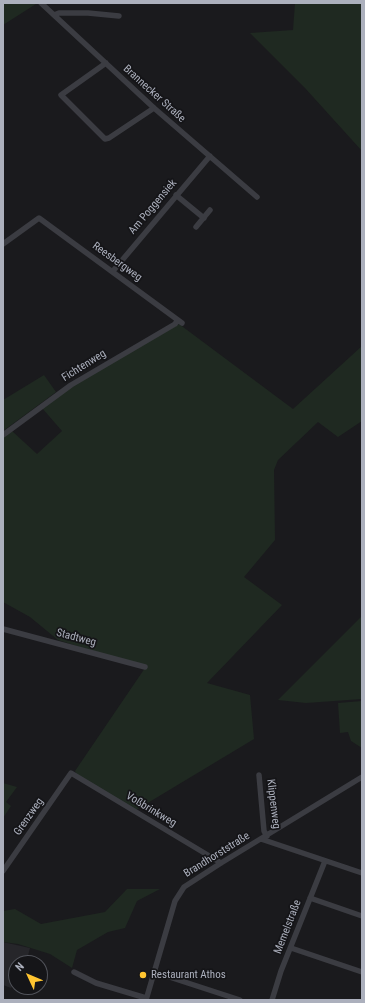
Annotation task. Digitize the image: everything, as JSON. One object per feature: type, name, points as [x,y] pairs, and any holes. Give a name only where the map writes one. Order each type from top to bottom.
[{"type":"street","name":"Brannecker Straße","points":[[41,3],[154,108],[257,196]]},
{"type":"street","points":[[54,15],[59,13],[88,13],[119,16]]},
{"type":"street","points":[[106,63],[61,95],[105,139],[109,138],[154,108]]},
{"type":"street","name":"Am Poggensiek","points":[[113,271],[210,156]]},
{"type":"street","points":[[176,195],[204,218]]},
{"type":"street","points":[[196,227],[210,210]]},
{"type":"street","name":"Reesbergweg","points":[[3,244],[39,218],[180,321]]},
{"type":"street","name":"Fichtenweg","points":[[3,435],[71,384],[180,321]]},
{"type":"street","name":"Stadtweg","points":[[3,629],[144,667]]},
{"type":"street","name":"Voßbrinkweg","points":[[71,773],[221,863]]},
{"type":"street","name":"Grenzweg","points":[[3,871],[71,773]]},
{"type":"street","name":"Klippenweg","points":[[259,775],[264,831],[267,836]]},
{"type":"street","name":"Brandhorststraße","points":[[146,999],[175,901],[181,891],[188,884],[221,863],[362,777]]},
{"type":"street","points":[[261,839],[362,873]]},
{"type":"street","name":"Memelstraße","points":[[272,1000],[325,861]]},
{"type":"street","points":[[310,898],[362,916]]},
{"type":"street","points":[[291,948],[362,972]]},
{"type":"street","points":[[74,972],[96,983],[146,999]]},
{"type":"street","points":[[154,972],[240,1000]]},
{"type":"shaded area","points":[[3,3],[35,3],[36,4],[3,25]]},
{"type":"shaded area","points":[[295,3],[362,3],[362,151],[305,88],[250,33],[293,30]]},
{"type":"shaded area","points":[[179,324],[293,409],[362,346],[362,421],[338,437],[318,422],[278,460],[274,470],[275,540],[244,577],[282,605],[207,683],[250,695],[254,739],[136,810],[77,775],[75,771],[145,668],[58,640],[30,617],[3,602],[3,438],[12,431],[37,454],[62,431],[42,408],[72,386]]},
{"type":"shaded area","points":[[44,375],[56,392],[3,431],[3,400]]},
{"type":"shaded area","points":[[362,616],[362,699],[306,703],[278,700]]},
{"type":"shaded area","points":[[362,701],[362,748],[351,741],[348,732],[340,733],[338,703]]},
{"type":"shaded area","points":[[3,783],[17,787],[6,802],[11,806],[3,818]]},
{"type":"shaded area","points":[[127,889],[160,889],[137,901],[125,928],[108,932],[77,950],[72,968],[50,954],[18,944],[3,942],[3,911],[15,909],[41,924],[105,912]]},
{"type":"shaded area","points":[[3,942],[30,948],[28,955],[8,955],[8,987],[3,985]]},
{"type":"place","name":"Restaurant Athos","points":[[143,975]]}]
